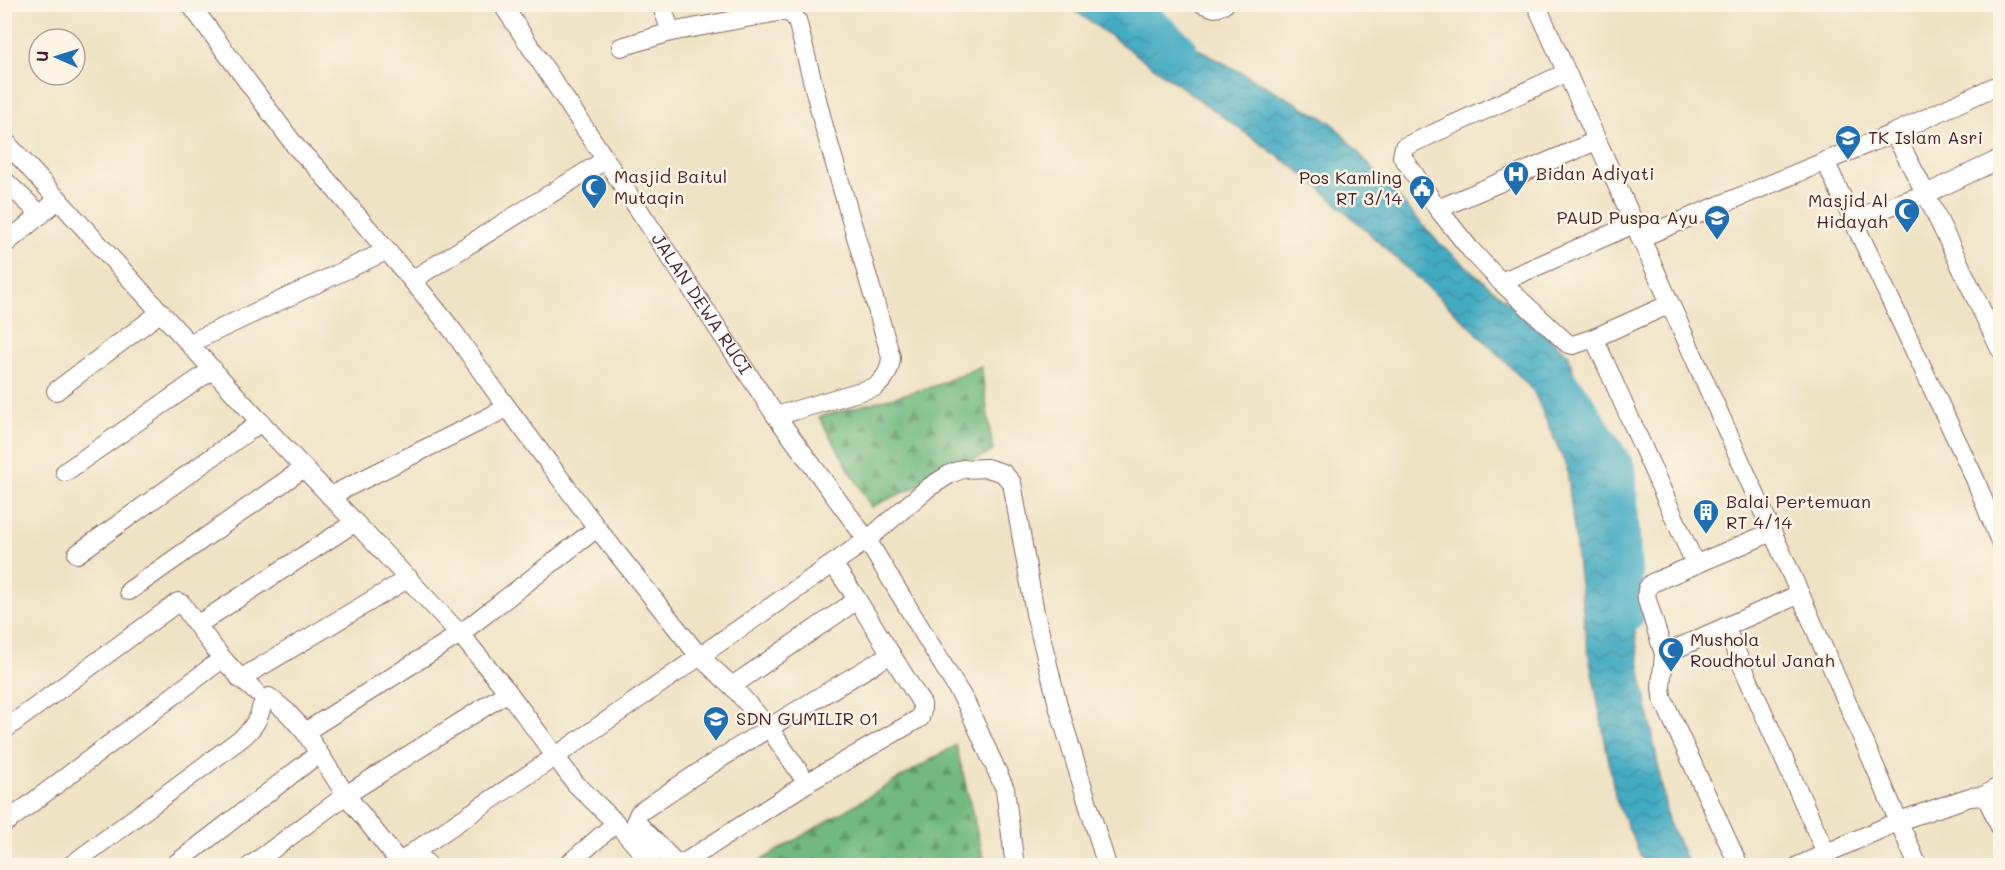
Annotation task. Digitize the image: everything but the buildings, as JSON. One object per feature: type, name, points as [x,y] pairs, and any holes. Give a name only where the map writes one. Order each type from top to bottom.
[{"type":"street","points":[[190,4],[296,147],[317,168],[453,331],[507,408],[597,528],[699,656],[732,686],[769,728],[807,783]]},
{"type":"street","name":"JALAN DEWA RUCI","points":[[502,4],[776,416],[867,540],[966,703],[1005,789],[1015,866]]},
{"type":"street","points":[[661,4],[671,32]]},
{"type":"street","points":[[1203,4],[1215,8],[1225,4]]},
{"type":"street","points":[[1536,4],[1800,594],[1918,866]]},
{"type":"street","points":[[621,47],[671,32],[778,12],[788,12],[797,20],[891,357],[891,365],[886,376],[875,387],[776,416]]},
{"type":"street","points":[[1566,73],[1404,147],[1402,156],[1438,209],[1470,249],[1501,282],[1568,344],[1573,345],[1594,338],[1670,304]]},
{"type":"street","points":[[1501,282],[1825,161],[1894,133],[2001,84]]},
{"type":"street","points":[[1894,133],[2001,349]]},
{"type":"street","points":[[4,140],[354,523],[460,633],[575,783],[616,823],[654,866]]},
{"type":"street","points":[[1438,209],[1596,141]]},
{"type":"street","points":[[1853,219],[1926,194],[2001,159]]},
{"type":"street","points":[[412,280],[605,160]]},
{"type":"street","points":[[1825,161],[1975,479],[2001,542]]},
{"type":"street","points":[[4,180],[41,215]]},
{"type":"street","points":[[4,245],[59,200]]},
{"type":"street","points":[[190,343],[386,251]]},
{"type":"street","points":[[56,391],[162,312]]},
{"type":"street","points":[[1594,338],[1695,564]]},
{"type":"street","points":[[65,472],[213,369]]},
{"type":"street","points":[[330,496],[507,408]]},
{"type":"street","points":[[77,554],[261,422]]},
{"type":"street","points":[[129,591],[304,468]]},
{"type":"street","points":[[4,730],[176,602],[182,604],[222,659],[240,679],[262,698],[286,712],[305,732],[346,795],[398,864],[867,540],[928,488],[950,474],[963,470],[987,468],[997,470],[1008,477],[1014,494],[1035,613],[1059,709],[1107,866]]},
{"type":"street","points":[[197,625],[354,523]]},
{"type":"street","points":[[305,732],[460,633],[597,528]]},
{"type":"street","points":[[1739,866],[1662,697],[1664,654],[1647,600],[1648,587],[1695,564],[1772,532]]},
{"type":"street","points":[[833,564],[857,600],[891,654],[922,704],[920,718],[807,783],[687,861],[671,863],[637,823],[637,817],[689,779],[891,654]]},
{"type":"street","points":[[240,679],[409,578]]},
{"type":"street","points":[[1664,654],[1800,594]]},
{"type":"street","points":[[732,686],[857,600]]},
{"type":"street","points":[[1725,627],[1826,853]]},
{"type":"street","points":[[4,824],[222,659]]},
{"type":"street","points":[[250,866],[346,795],[508,693]]},
{"type":"street","points":[[70,866],[255,727],[260,716],[262,698]]},
{"type":"street","points":[[173,866],[318,754]]},
{"type":"street","points":[[1798,866],[1899,821],[1971,796],[1983,796],[2001,786]]},
{"type":"street","points":[[1983,796],[2001,827]]},
{"type":"street","points":[[566,866],[616,823]]},
{"type":"street","points":[[415,851],[429,866]]},
{"type":"green space","points":[[981,366],[993,451],[871,507],[819,417],[935,386]]},
{"type":"green space","points":[[956,745],[985,865],[753,865]]},
{"type":"water","points":[[1067,5],[1124,5],[1138,16],[1331,122],[1437,241],[1568,354],[1620,524],[1638,655],[1668,821],[1689,865],[1645,865],[1616,800],[1586,639],[1567,468],[1533,390],[1470,326],[1310,179]]},
{"type":"waterway","points":[[1130,4],[1181,49]]},
{"type":"waterway","points":[[1562,383],[1578,403],[1620,470],[1629,615]]},
{"type":"place","name":"TK Islam Asri","points":[[1848,161]]},
{"type":"place","name":"Bidan Adiyati","points":[[1516,197]]},
{"type":"place","name":"Masjid Baitul Mutaqin","points":[[594,210]]},
{"type":"place","name":"Pos Kamling RT 3/14","points":[[1422,211]]},
{"type":"place","name":"Masjid Al Hidayah","points":[[1907,234]]},
{"type":"place","name":"PAUD Puspa Ayu","points":[[1717,241]]},
{"type":"place","name":"Balai Pertemuan RT 4/14","points":[[1706,535]]},
{"type":"place","name":"Mushola Roudhotul Janah","points":[[1671,673]]},
{"type":"place","name":"SDN GUMILIR 01","points":[[716,742]]}]
